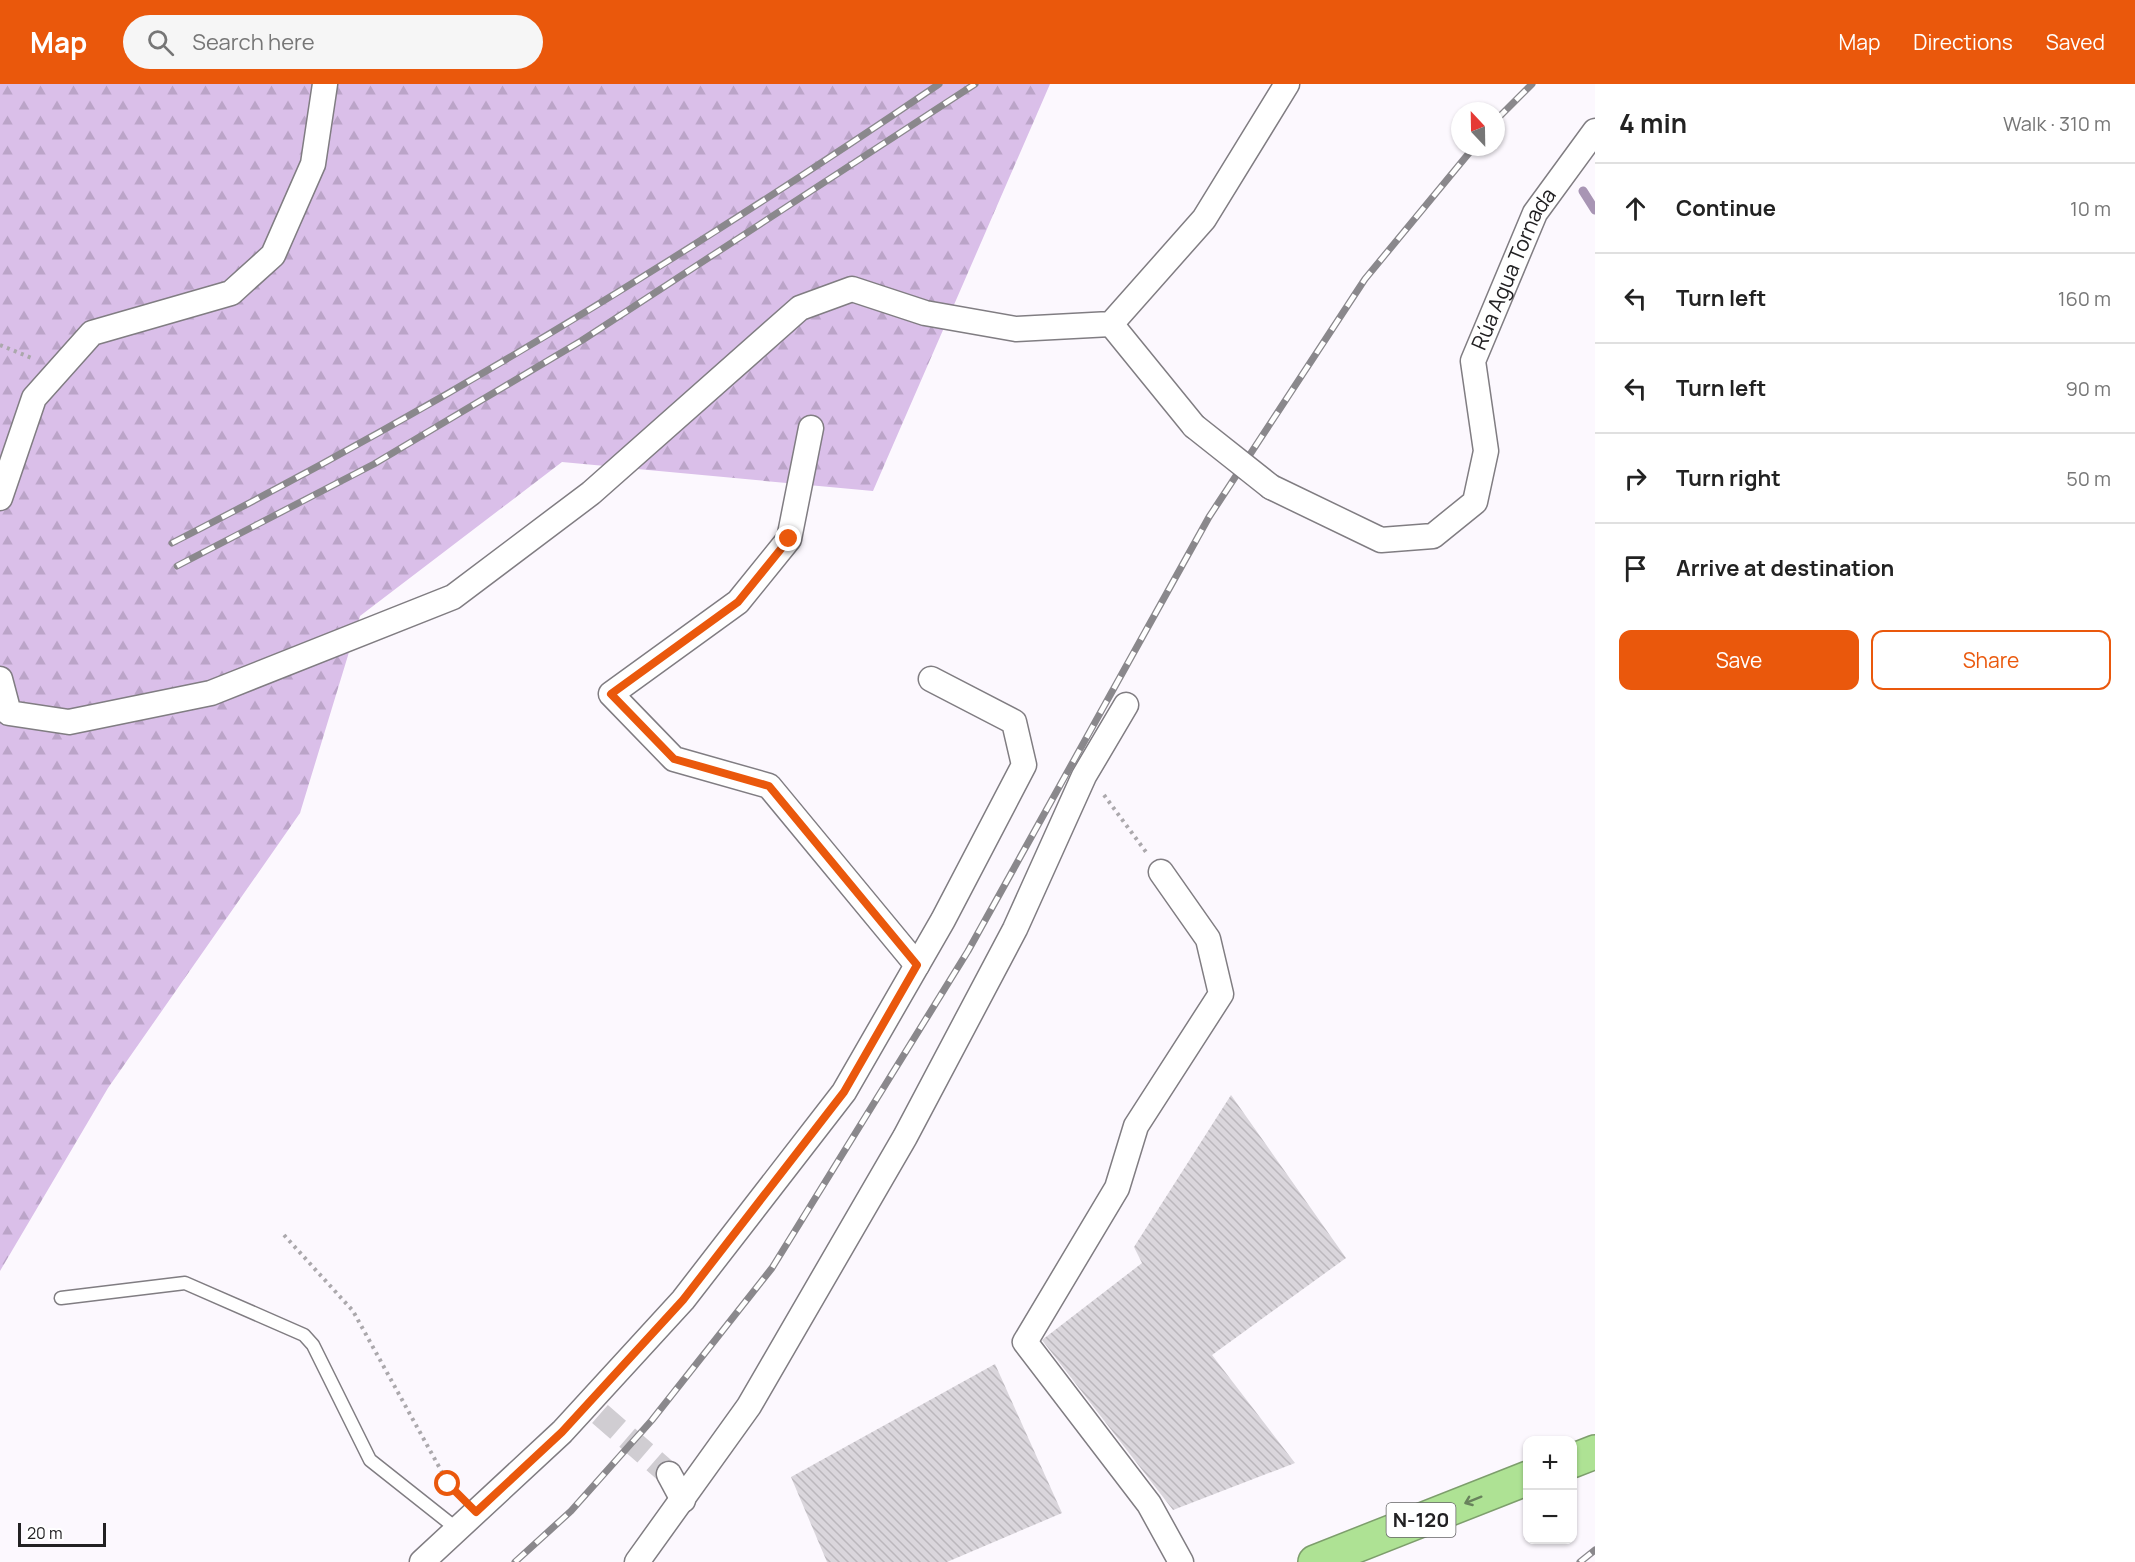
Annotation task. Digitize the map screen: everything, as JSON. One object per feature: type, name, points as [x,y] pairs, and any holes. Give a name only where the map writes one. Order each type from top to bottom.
[{"type":"highway","points":[[1577,1459],[1595,1452]]},
{"type":"highway","name":"N-120","points":[[1318,1561],[1523,1480]]},
{"type":"street","points":[[0,498],[34,398],[92,333],[231,293],[273,255],[313,164],[325,84]]},
{"type":"street","points":[[0,679],[9,713],[69,722],[211,693],[453,597],[591,493],[800,308],[852,289],[925,313],[1016,329],[1111,324],[1204,219],[1287,84]]},
{"type":"street","name":"Rúa Agua Tornada","points":[[1111,324],[1194,426],[1271,487],[1381,540],[1433,536],[1475,502],[1486,451],[1473,361],[1535,213],[1595,131]]},
{"type":"street","points":[[811,428],[789,539],[738,602],[611,694],[674,759],[769,786],[917,965]]},
{"type":"street","points":[[422,1562],[562,1432],[594,1409],[683,1300],[844,1092],[917,965],[1024,765],[1014,722],[931,679]]},
{"type":"street","points":[[637,1562],[749,1406],[905,1137],[1015,929],[1084,776],[1126,705]]},
{"type":"street","points":[[1161,872],[1208,939],[1221,994],[1136,1126],[1117,1188],[1024,1342],[1149,1504],[1181,1562]]},
{"type":"street","points":[[669,1474],[683,1500]]},
{"type":"lane","points":[[61,1298],[185,1283],[304,1335],[313,1345],[370,1460],[457,1529]]},
{"type":"path","points":[[0,345],[60,369]]},
{"type":"path","points":[[1084,776],[1110,801],[1161,872]]},
{"type":"path","points":[[284,1235],[353,1311],[448,1484],[476,1512]]},
{"type":"green space","points":[[0,84],[1050,84],[873,491],[562,462],[360,616],[300,813],[108,1088],[0,1271]]},
{"type":"building","points":[[1231,1095],[1346,1258],[1212,1355],[1295,1463],[1173,1510],[1042,1340],[1142,1263],[1134,1247]]},
{"type":"building","points":[[995,1364],[1062,1513],[947,1562],[827,1562],[791,1477]]},
{"type":"waterway","points":[[1583,191],[1595,210]]},
{"type":"tunnel","points":[[600,1414],[669,1474]]},
{"type":"railway","points":[[172,543],[369,438],[563,326],[752,208],[939,84]]},
{"type":"railway","points":[[177,566],[374,464],[581,341],[975,84]]},
{"type":"railway","points":[[1505,111],[1532,84]]},
{"type":"railway","points":[[515,1562],[571,1511],[652,1420],[772,1268],[968,951],[1209,517],[1365,279],[1467,156]]},
{"type":"railway","points":[[1580,1562],[1595,1550]]},
{"type":"route","points":[[448,1484],[476,1512],[562,1432],[683,1300],[844,1092],[917,965],[769,786],[674,759],[611,694],[738,602],[789,539]]}]
